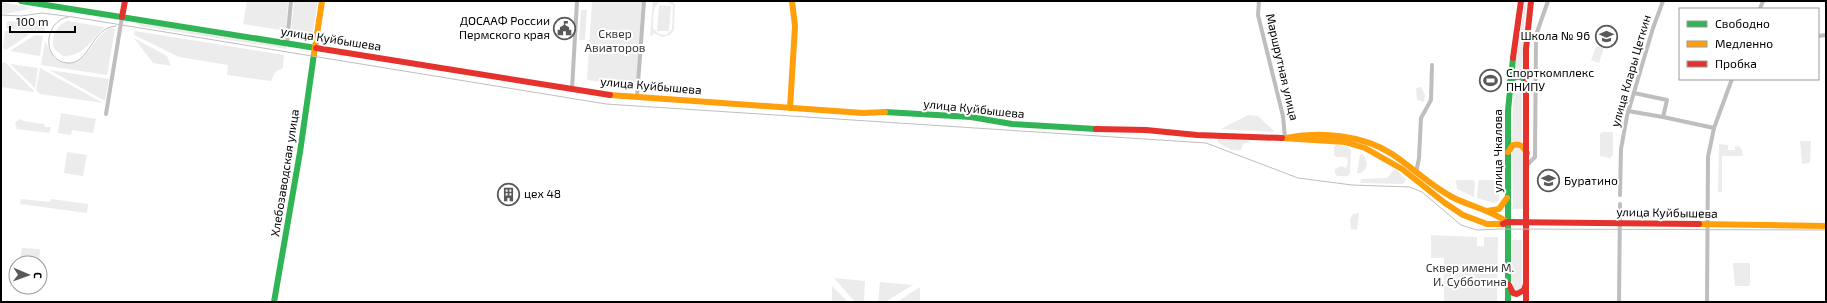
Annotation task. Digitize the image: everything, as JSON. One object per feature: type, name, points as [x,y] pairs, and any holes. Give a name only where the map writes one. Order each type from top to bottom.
[{"type":"main road","name":"улица Куйбышева","points":[[21,1],[572,89],[637,98],[863,113],[888,112],[971,117],[1012,124],[1066,128],[1146,130],[1197,135],[1285,138],[1294,140],[1336,142],[1367,148],[1383,156],[1412,176],[1440,201],[1461,215],[1493,225],[1500,225],[1508,222],[1527,222],[1826,226]]},
{"type":"main road","points":[[122,17],[125,1]]},
{"type":"main road","name":"Хлебозаводская улица","points":[[274,302],[299,160],[322,1]]},
{"type":"main road","points":[[790,108],[795,32],[792,1]]},
{"type":"main road","name":"улица Чкалова","points":[[1508,302],[1508,152],[1510,81],[1521,1]]},
{"type":"main road","points":[[1526,302],[1526,83],[1528,29],[1531,1]]},
{"type":"main road","points":[[1510,81],[1512,78],[1518,76],[1522,77],[1526,83]]},
{"type":"main road","name":"улица Куйбышева","points":[[1285,138],[1294,136],[1329,136],[1360,139],[1386,150],[1440,191],[1483,211],[1501,217],[1508,222]]},
{"type":"main road","points":[[1508,152],[1513,145],[1517,144],[1522,145],[1527,153]]},
{"type":"main road","points":[[1483,211],[1499,209],[1503,206],[1509,194]]},
{"type":"main road","points":[[1508,283],[1511,291],[1518,294],[1524,290],[1527,281]]},
{"type":"street","points":[[287,43],[291,1]]},
{"type":"street","points":[[572,89],[577,1]]},
{"type":"street","points":[[637,98],[644,1]]},
{"type":"street","name":"Маршрутная улица","points":[[1259,1],[1258,15],[1283,116],[1285,138]]},
{"type":"street","points":[[1527,165],[1535,157],[1536,35],[1548,1]]},
{"type":"street","name":"улица Клары Цеткин","points":[[1620,195],[1621,149],[1628,111],[1652,28],[1663,1]]},
{"type":"street","points":[[106,114],[122,17]]},
{"type":"street","points":[[1528,29],[1536,35]]},
{"type":"street","points":[[1416,174],[1419,158],[1422,118],[1431,100],[1432,65]]},
{"type":"street","points":[[1707,302],[1708,157],[1714,128],[1732,80]]},
{"type":"street","points":[[1634,93],[1667,100],[1663,117]]},
{"type":"street","points":[[1628,111],[1714,128]]},
{"type":"street","points":[[1669,125],[1670,119]]},
{"type":"street","points":[[1619,302],[1620,204]]},
{"type":"green space","points":[[247,1],[287,1],[286,31],[243,24]]},
{"type":"green space","points":[[294,1],[318,1],[312,35],[291,31]]},
{"type":"green space","name":"Сквер Авиаторов","points":[[592,1],[642,1],[636,87],[587,80]]},
{"type":"green space","points":[[653,1],[664,1],[657,5],[654,12],[653,28],[659,34],[666,35],[672,29],[673,5],[665,1],[672,1],[675,5],[674,30],[670,35],[662,37],[653,33],[653,36],[650,35]]},
{"type":"green space","points":[[1525,1],[1527,1],[1524,26],[1522,75],[1514,74]]},
{"type":"green space","points":[[1,2],[33,8],[5,14],[1,13]]},
{"type":"green space","points":[[659,5],[671,6],[669,31],[657,31]]},
{"type":"green space","points":[[581,10],[587,10],[585,40],[579,40]]},
{"type":"green space","points":[[48,18],[44,33],[6,28],[7,21],[22,22]]},
{"type":"green space","points":[[67,21],[105,27],[82,50],[70,56],[63,56],[54,49],[53,41],[59,26]]},
{"type":"green space","points":[[139,22],[286,46],[287,49],[140,26],[137,24]]},
{"type":"green space","points":[[110,28],[115,29],[107,75],[41,65],[45,41],[55,59],[70,63],[83,57],[98,38]]},
{"type":"green space","points":[[5,31],[30,34],[6,50],[3,48]]},
{"type":"green space","points":[[135,31],[284,55],[283,68],[275,72],[271,81],[227,75],[228,65],[179,57],[134,35]]},
{"type":"green space","points":[[35,35],[43,36],[40,56],[10,51]]},
{"type":"green space","points":[[134,38],[167,56],[171,66],[153,63]]},
{"type":"green space","points":[[1596,46],[1604,48],[1599,63],[1591,60]]},
{"type":"green space","points":[[5,62],[34,92],[1,87],[1,63]]},
{"type":"green space","points":[[10,64],[38,68],[35,88]]},
{"type":"green space","points":[[40,68],[103,103],[40,94],[36,90]]},
{"type":"green space","points":[[49,70],[109,79],[105,101]]},
{"type":"green space","points":[[1518,78],[1522,82],[1522,142],[1512,141],[1514,81]]},
{"type":"green space","points":[[1421,87],[1425,95],[1424,102],[1417,100],[1416,88]]},
{"type":"green space","points":[[61,113],[96,119],[93,133],[72,130],[71,135],[58,133]]},
{"type":"green space","points":[[1248,115],[1258,116],[1274,131],[1221,129]]},
{"type":"green space","points":[[21,119],[23,121],[44,124],[45,127],[51,127],[49,133],[17,129],[15,122]]},
{"type":"green space","points":[[1602,132],[1612,132],[1613,134],[1613,155],[1610,158],[1600,156],[1600,134]]},
{"type":"green space","points":[[1218,139],[1247,140],[1250,142],[1243,144],[1241,150],[1232,150],[1218,142]]},
{"type":"green space","points":[[1800,141],[1811,141],[1810,163],[1802,164]]},
{"type":"green space","points":[[1719,144],[1728,145],[1728,150],[1735,150],[1735,147],[1739,146],[1742,150],[1743,156],[1722,156],[1722,192],[1718,192]]},
{"type":"green space","points":[[1338,145],[1348,147],[1351,150],[1350,173],[1348,176],[1337,176],[1335,173],[1335,169],[1341,166],[1346,168],[1348,163],[1347,158],[1337,157],[1334,155],[1334,146]]},
{"type":"green space","points":[[1517,147],[1523,152],[1523,209],[1513,209],[1512,151]]},
{"type":"green space","points":[[67,152],[87,155],[83,176],[64,173]]},
{"type":"green space","points":[[1362,154],[1366,159],[1367,165],[1363,172],[1357,173],[1360,155]]},
{"type":"green space","points":[[1396,169],[1406,180],[1403,184],[1360,183],[1361,179],[1387,178]]},
{"type":"green space","points":[[1456,180],[1473,180],[1475,182],[1474,197],[1457,189]]},
{"type":"green space","points":[[1480,180],[1499,180],[1499,200],[1494,203],[1477,198],[1478,182]]},
{"type":"green space","points":[[21,199],[50,202],[51,199],[88,204],[87,213],[20,204]]},
{"type":"green space","points":[[1359,213],[1357,230],[1351,229],[1350,219],[1353,214]]},
{"type":"green space","name":"Сквер имени М. И. Субботина","points":[[1431,235],[1477,237],[1477,246],[1484,246],[1484,237],[1498,237],[1497,302],[1444,302],[1444,258],[1431,258]]},
{"type":"green space","points":[[1512,240],[1522,240],[1522,286],[1520,290],[1515,291],[1512,287]]},
{"type":"green space","points":[[22,248],[40,249],[40,255],[21,255]]},
{"type":"green space","points":[[1733,263],[1750,263],[1750,286],[1735,286]]},
{"type":"green space","points":[[834,278],[865,281],[864,302],[855,302]]},
{"type":"green space","points":[[880,282],[913,285],[885,302],[878,302]]},
{"type":"green space","points":[[832,286],[848,302],[832,302]]},
{"type":"green space","points":[[920,287],[920,302],[897,302]]},
{"type":"tram line","points":[[1,15],[21,16],[42,13],[73,17],[606,104],[1206,143],[1298,178],[1352,185],[1410,187],[1422,192],[1461,225],[1477,230],[1826,230]]},
{"type":"tram line","points":[[68,17],[60,20],[54,25],[50,33],[49,40],[53,55],[59,60],[67,63],[75,62],[81,58],[101,32],[116,26]]},
{"type":"traffic: fast","points":[[21,1],[316,48]]},
{"type":"traffic: fast","points":[[274,302],[300,152],[314,54]]},
{"type":"traffic: fast","points":[[1508,302],[1508,111],[1513,58]]},
{"type":"traffic: fast","points":[[1510,81],[1514,78],[1522,77],[1526,83]]},
{"type":"traffic: fast","points":[[885,112],[971,117],[1012,124],[1096,129]]},
{"type":"traffic: slow","points":[[314,54],[322,1]]},
{"type":"traffic: slow","points":[[790,108],[795,26],[792,1]]},
{"type":"traffic: slow","points":[[610,95],[863,113],[885,112]]},
{"type":"traffic: slow","points":[[1286,138],[1327,135],[1341,136],[1368,142],[1392,154],[1452,197],[1494,214],[1507,222]]},
{"type":"traffic: slow","points":[[1282,138],[1345,142],[1365,148],[1402,169],[1445,203],[1463,215],[1487,224],[1503,224]]},
{"type":"traffic: slow","points":[[1508,152],[1513,145],[1520,145],[1527,153]]},
{"type":"traffic: slow","points":[[1487,211],[1499,209],[1507,198]]},
{"type":"traffic: slow","points":[[1699,224],[1826,226]]},
{"type":"traffic: jam","points":[[122,17],[125,1]]},
{"type":"traffic: jam","points":[[1513,58],[1521,1]]},
{"type":"traffic: jam","points":[[1526,302],[1526,49],[1531,1]]},
{"type":"traffic: jam","points":[[316,48],[610,95]]},
{"type":"traffic: jam","points":[[1096,129],[1146,130],[1197,135],[1282,138]]},
{"type":"traffic: jam","points":[[1503,224],[1507,222],[1699,224]]},
{"type":"traffic: jam","points":[[1509,285],[1513,293],[1517,294],[1524,290],[1526,284]]},
{"type":"place","name":"ДОСААФ России Пермского края","points":[[565,28]]},
{"type":"place","name":"Школа № 96","points":[[1606,36]]},
{"type":"place","name":"Спорткомплекс ПНИПУ","points":[[1491,80]]},
{"type":"place","name":"Буратино","points":[[1549,181]]},
{"type":"place","name":"цех 48","points":[[509,194]]}]
